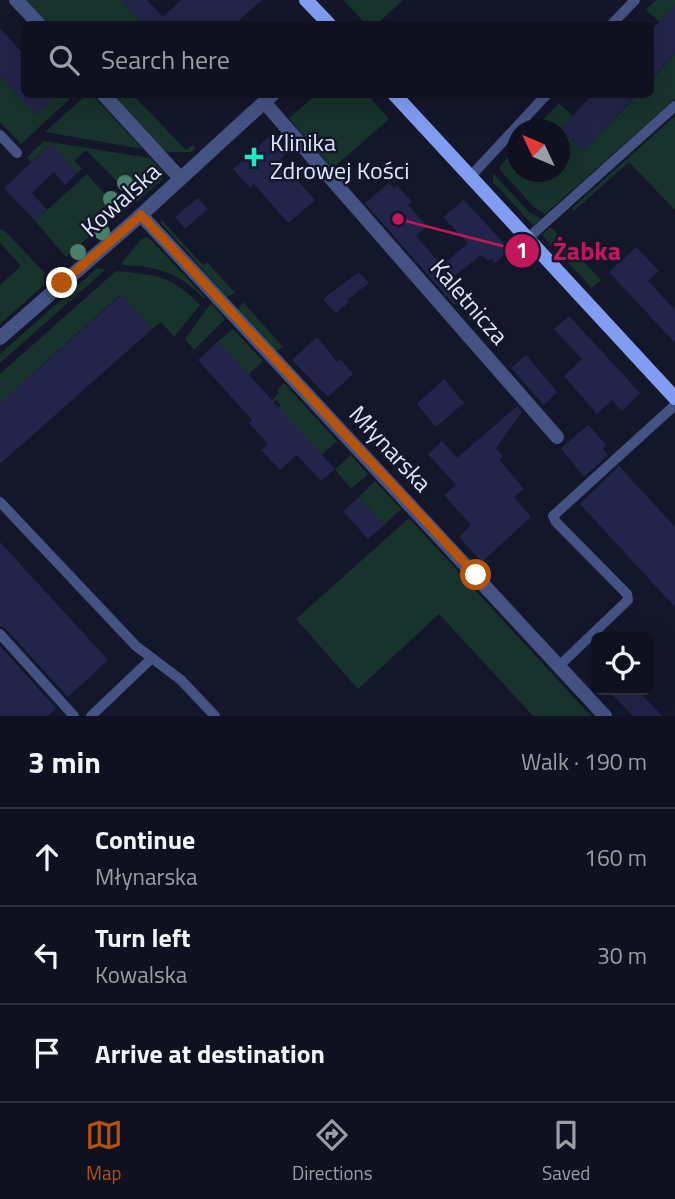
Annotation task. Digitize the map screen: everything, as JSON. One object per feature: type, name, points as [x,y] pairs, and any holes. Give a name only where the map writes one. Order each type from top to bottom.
[{"type":"street","points":[[16,0],[36,21]]},
{"type":"street","points":[[306,0],[326,21]]},
{"type":"street","points":[[107,98],[180,177]]},
{"type":"street","name":"Kowalska","points":[[0,338],[141,215],[268,98]]},
{"type":"street","name":"Kaletnicza","points":[[268,98],[557,437]]},
{"type":"street","points":[[398,98],[675,397]]},
{"type":"street","name":"Młynarska","points":[[141,215],[605,716]]},
{"type":"lane","points":[[615,21],[635,0]]},
{"type":"lane","points":[[470,177],[543,98]]},
{"type":"lane","points":[[527,239],[675,106]]},
{"type":"lane","points":[[0,135],[17,153]]},
{"type":"lane","points":[[559,666],[628,600],[627,594],[553,516],[675,405]]},
{"type":"lane","points":[[0,502],[136,646],[181,680],[215,716]]},
{"type":"lane","points":[[0,634],[74,716]]},
{"type":"lane","points":[[91,716],[152,658]]},
{"type":"green space","points":[[24,0],[121,0],[141,21],[44,21]]},
{"type":"green space","points":[[343,0],[403,0],[380,21],[363,21]]},
{"type":"green space","points":[[656,0],[675,0],[675,6],[660,22],[646,10]]},
{"type":"green space","points":[[675,54],[675,99],[545,214],[534,207],[511,182],[570,182],[570,138],[584,151],[634,98],[654,98],[654,77]]},
{"type":"green space","points":[[0,76],[36,114],[54,98],[71,98],[21,144],[0,122]]},
{"type":"green space","points":[[83,98],[95,98],[143,149],[45,132]]},
{"type":"green space","points":[[113,98],[136,98],[186,150],[193,145],[196,148],[191,152],[163,152]]},
{"type":"green space","points":[[312,98],[371,98],[389,119],[332,169],[289,118]]},
{"type":"green space","points":[[559,103],[573,116],[570,119],[544,119]]},
{"type":"green space","points":[[675,116],[675,210],[629,162],[574,211],[572,208]]},
{"type":"green space","points":[[44,141],[150,158],[164,172],[163,178],[137,202],[86,150],[74,161],[82,169],[77,173],[51,144],[31,162],[27,157]]},
{"type":"green space","points":[[507,158],[507,178],[500,170]]},
{"type":"green space","points":[[493,173],[529,212],[542,219],[533,225],[493,182]]},
{"type":"green space","points":[[87,174],[119,210],[66,257],[35,221]]},
{"type":"green space","points":[[162,220],[203,265],[207,262],[235,293],[227,297],[160,222]]},
{"type":"green space","points":[[551,227],[601,280],[592,288],[542,235]]},
{"type":"green space","points":[[0,229],[44,272],[44,285],[0,324],[0,285],[21,266],[0,243]]},
{"type":"green space","points":[[146,237],[204,299],[177,277],[147,267],[123,265],[141,239]]},
{"type":"green space","points":[[97,268],[105,270],[0,363],[0,354]]},
{"type":"green space","points":[[116,271],[162,278],[180,287],[200,305],[174,337],[161,322],[152,329],[121,294],[0,403],[0,374]]},
{"type":"green space","points":[[243,302],[283,347],[276,351],[238,309]]},
{"type":"green space","points":[[211,303],[225,319],[194,350],[185,339]]},
{"type":"green space","points":[[233,329],[263,361],[248,375],[218,341]]},
{"type":"green space","points":[[284,383],[337,441],[321,455],[278,408],[281,405],[276,400],[273,403],[271,401]]},
{"type":"green space","points":[[351,455],[368,474],[351,489],[335,469]]},
{"type":"green space","points":[[375,481],[401,509],[384,525],[359,497]]},
{"type":"green space","points":[[409,518],[591,716],[533,716],[439,614],[358,689],[296,619]]},
{"type":"building","points":[[121,0],[147,0],[163,17],[181,0],[262,0],[238,21],[141,21]]},
{"type":"building","points":[[675,6],[675,54],[654,76],[654,28]]},
{"type":"building","points":[[0,28],[21,52],[21,98],[53,98],[36,115],[0,76]]},
{"type":"building","points":[[589,98],[633,98],[584,151],[570,138],[569,119]]},
{"type":"building","points":[[271,135],[286,153],[279,160],[315,200],[288,223],[254,184],[250,188],[233,169]]},
{"type":"building","points":[[51,144],[77,173],[65,185],[54,172],[32,193],[47,210],[35,221],[4,188]]},
{"type":"building","points":[[389,183],[394,188],[397,185],[412,202],[408,205],[427,226],[416,236],[442,266],[468,243],[443,217],[464,200],[510,250],[495,263],[491,258],[488,261],[481,255],[453,277],[467,294],[454,305],[365,203]]},
{"type":"building","points":[[198,198],[208,209],[185,229],[175,217]]},
{"type":"building","points":[[636,247],[659,271],[648,281],[675,310],[675,343],[609,272]]},
{"type":"building","points":[[359,272],[369,283],[347,300],[349,302],[336,313],[323,299]]},
{"type":"building","points":[[122,294],[152,329],[0,464],[0,403]]},
{"type":"building","points":[[569,316],[640,393],[622,411],[612,400],[597,414],[564,376],[582,359],[554,329]]},
{"type":"building","points":[[317,337],[337,362],[340,359],[353,374],[328,397],[292,360]]},
{"type":"building","points":[[218,341],[335,469],[321,481],[297,455],[280,470],[261,450],[268,444],[249,423],[252,420],[198,360]]},
{"type":"building","points":[[526,355],[557,392],[544,405],[511,368]]},
{"type":"building","points":[[444,379],[464,403],[436,427],[417,404]]},
{"type":"building","points":[[517,406],[522,412],[496,448],[503,456],[499,459],[524,489],[514,497],[531,517],[482,562],[459,537],[471,525],[444,495],[456,485],[428,454],[442,441],[457,458]]},
{"type":"building","points":[[588,425],[606,445],[603,449],[608,455],[584,477],[561,448]]},
{"type":"building","points":[[619,466],[675,527],[675,607],[580,504]]},
{"type":"building","points":[[359,497],[384,525],[368,539],[343,511]]},
{"type":"building","points":[[0,542],[108,660],[68,697],[6,629],[0,626]]},
{"type":"building","points":[[0,646],[56,708],[48,716],[0,716]]},
{"type":"building","points":[[613,695],[642,695],[662,716],[633,716]]},
{"type":"place","name":"Klinika Zdrowej Kości","points":[[254,157]]},
{"type":"place","name":"Żabka","points":[[398,219]]},
{"type":"route","points":[[62,283],[141,215],[476,575]]}]
